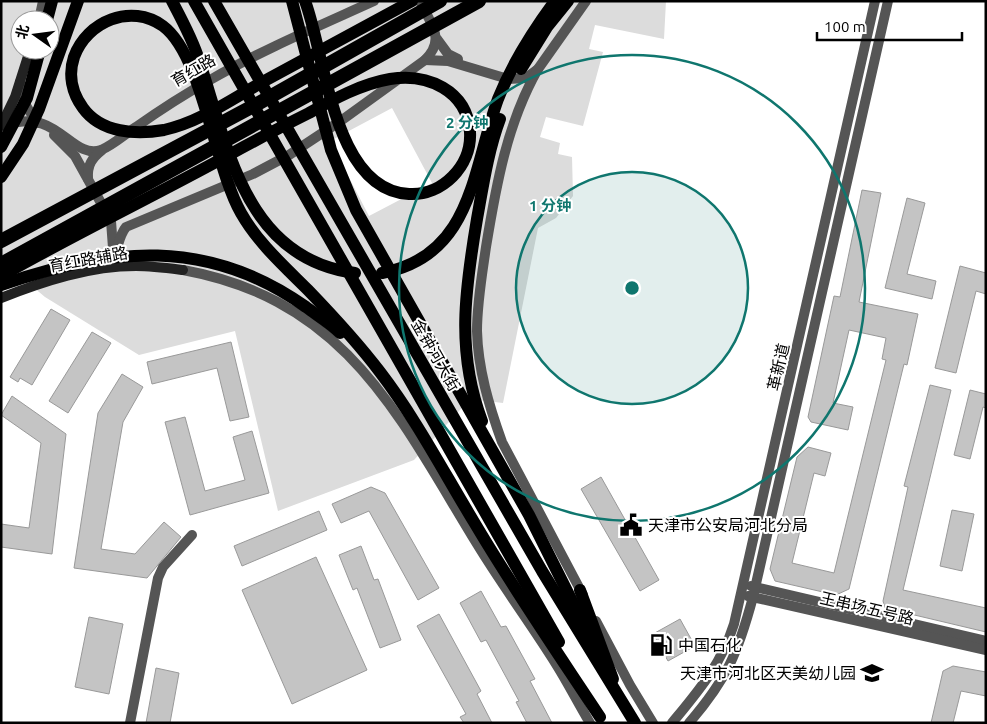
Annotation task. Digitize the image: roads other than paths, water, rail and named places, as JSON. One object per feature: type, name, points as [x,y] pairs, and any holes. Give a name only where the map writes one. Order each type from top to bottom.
[{"type":"highway","points":[[1,241],[250,108],[440,1]]},
{"type":"highway","points":[[1,264],[480,1]]},
{"type":"main road","points":[[1,177],[30,129],[56,64],[78,1]]},
{"type":"main road","points":[[172,1],[199,58],[233,165],[258,214],[278,238],[302,256],[332,269],[367,274],[396,270],[421,260],[432,252],[454,228],[468,198],[489,126],[505,84],[521,51],[555,1]]},
{"type":"main road","points":[[194,1],[525,580],[598,721]]},
{"type":"main road","name":"金钟河大街","points":[[214,1],[581,638],[615,688],[635,723]]},
{"type":"main road","points":[[292,1],[332,150],[356,210],[553,562],[615,688]]},
{"type":"main road","points":[[1,276],[48,249],[150,198],[330,101],[338,97],[388,79],[411,77],[432,82],[449,91],[464,109],[470,130],[467,152],[460,169],[446,183],[424,193],[404,194],[379,185],[358,165],[335,109],[333,99],[318,43],[305,1]]},
{"type":"main road","points":[[412,1],[307,58],[207,113],[200,117],[166,129],[131,132],[117,130],[96,121],[86,112],[76,96],[72,66],[85,36],[100,24],[120,16],[137,16],[154,21],[169,32],[184,53],[193,73],[205,109],[208,118],[224,174],[241,214],[266,248],[341,324],[378,369],[410,413],[515,589],[598,721]]},
{"type":"main road","points":[[503,470],[483,423],[471,384],[464,339],[468,276],[482,194],[498,124],[526,58],[568,1]]},
{"type":"main road","points":[[1,126],[20,82],[27,60]]},
{"type":"main road","points":[[1,147],[27,98],[37,60]]},
{"type":"main road","points":[[1,285],[76,262],[126,255],[184,258],[217,264],[254,277],[292,297],[336,329],[378,369]]},
{"type":"main road","name":"育红路辅路","points":[[1,298],[42,283],[126,266],[183,270]]},
{"type":"main road","points":[[580,590],[615,688]]},
{"type":"street","name":"育红路","points":[[88,180],[90,161],[103,149],[170,104],[238,64],[374,1]]},
{"type":"street","points":[[420,1],[437,39],[452,57],[496,70],[514,79],[519,84],[522,101]]},
{"type":"street","points":[[522,101],[538,69],[586,1]]},
{"type":"street","name":"革新道","points":[[672,723],[710,678],[731,634],[744,589],[875,1]]},
{"type":"street","name":"革新道","points":[[689,723],[727,672],[736,654],[755,592],[888,1]]},
{"type":"street","points":[[100,270],[110,264],[126,227],[253,174],[289,155],[342,120],[425,60],[434,51],[437,39]]},
{"type":"street","points":[[425,60],[440,60],[514,79],[526,78],[538,69]]},
{"type":"street","points":[[20,82],[22,97],[38,123],[60,140],[75,156],[112,226],[114,257],[118,262],[126,266]]},
{"type":"street","name":"金钟河大街","points":[[522,101],[498,184],[479,299],[478,330],[485,389],[502,442],[630,685],[654,723]]},
{"type":"street","points":[[1,130],[9,124],[19,122],[38,123],[62,133],[80,149],[88,151],[103,149]]},
{"type":"street","points":[[107,214],[119,220],[140,220]]},
{"type":"street","points":[[183,270],[230,281],[277,301],[321,330],[362,368],[419,448],[489,564],[555,663],[598,721]]},
{"type":"street","points":[[130,723],[158,578],[163,567],[192,535]]},
{"type":"street","name":"王串场五号路","points":[[744,589],[986,650]]},
{"type":"street","name":"王串场五号路","points":[[755,592],[986,641]]},
{"type":"place","name":"天津市公安局河北分局","points":[[631,525]]},
{"type":"place","name":"中国石化","points":[[661,645]]},
{"type":"place","name":"天津市河北区天美幼儿园","points":[[872,673]]}]
